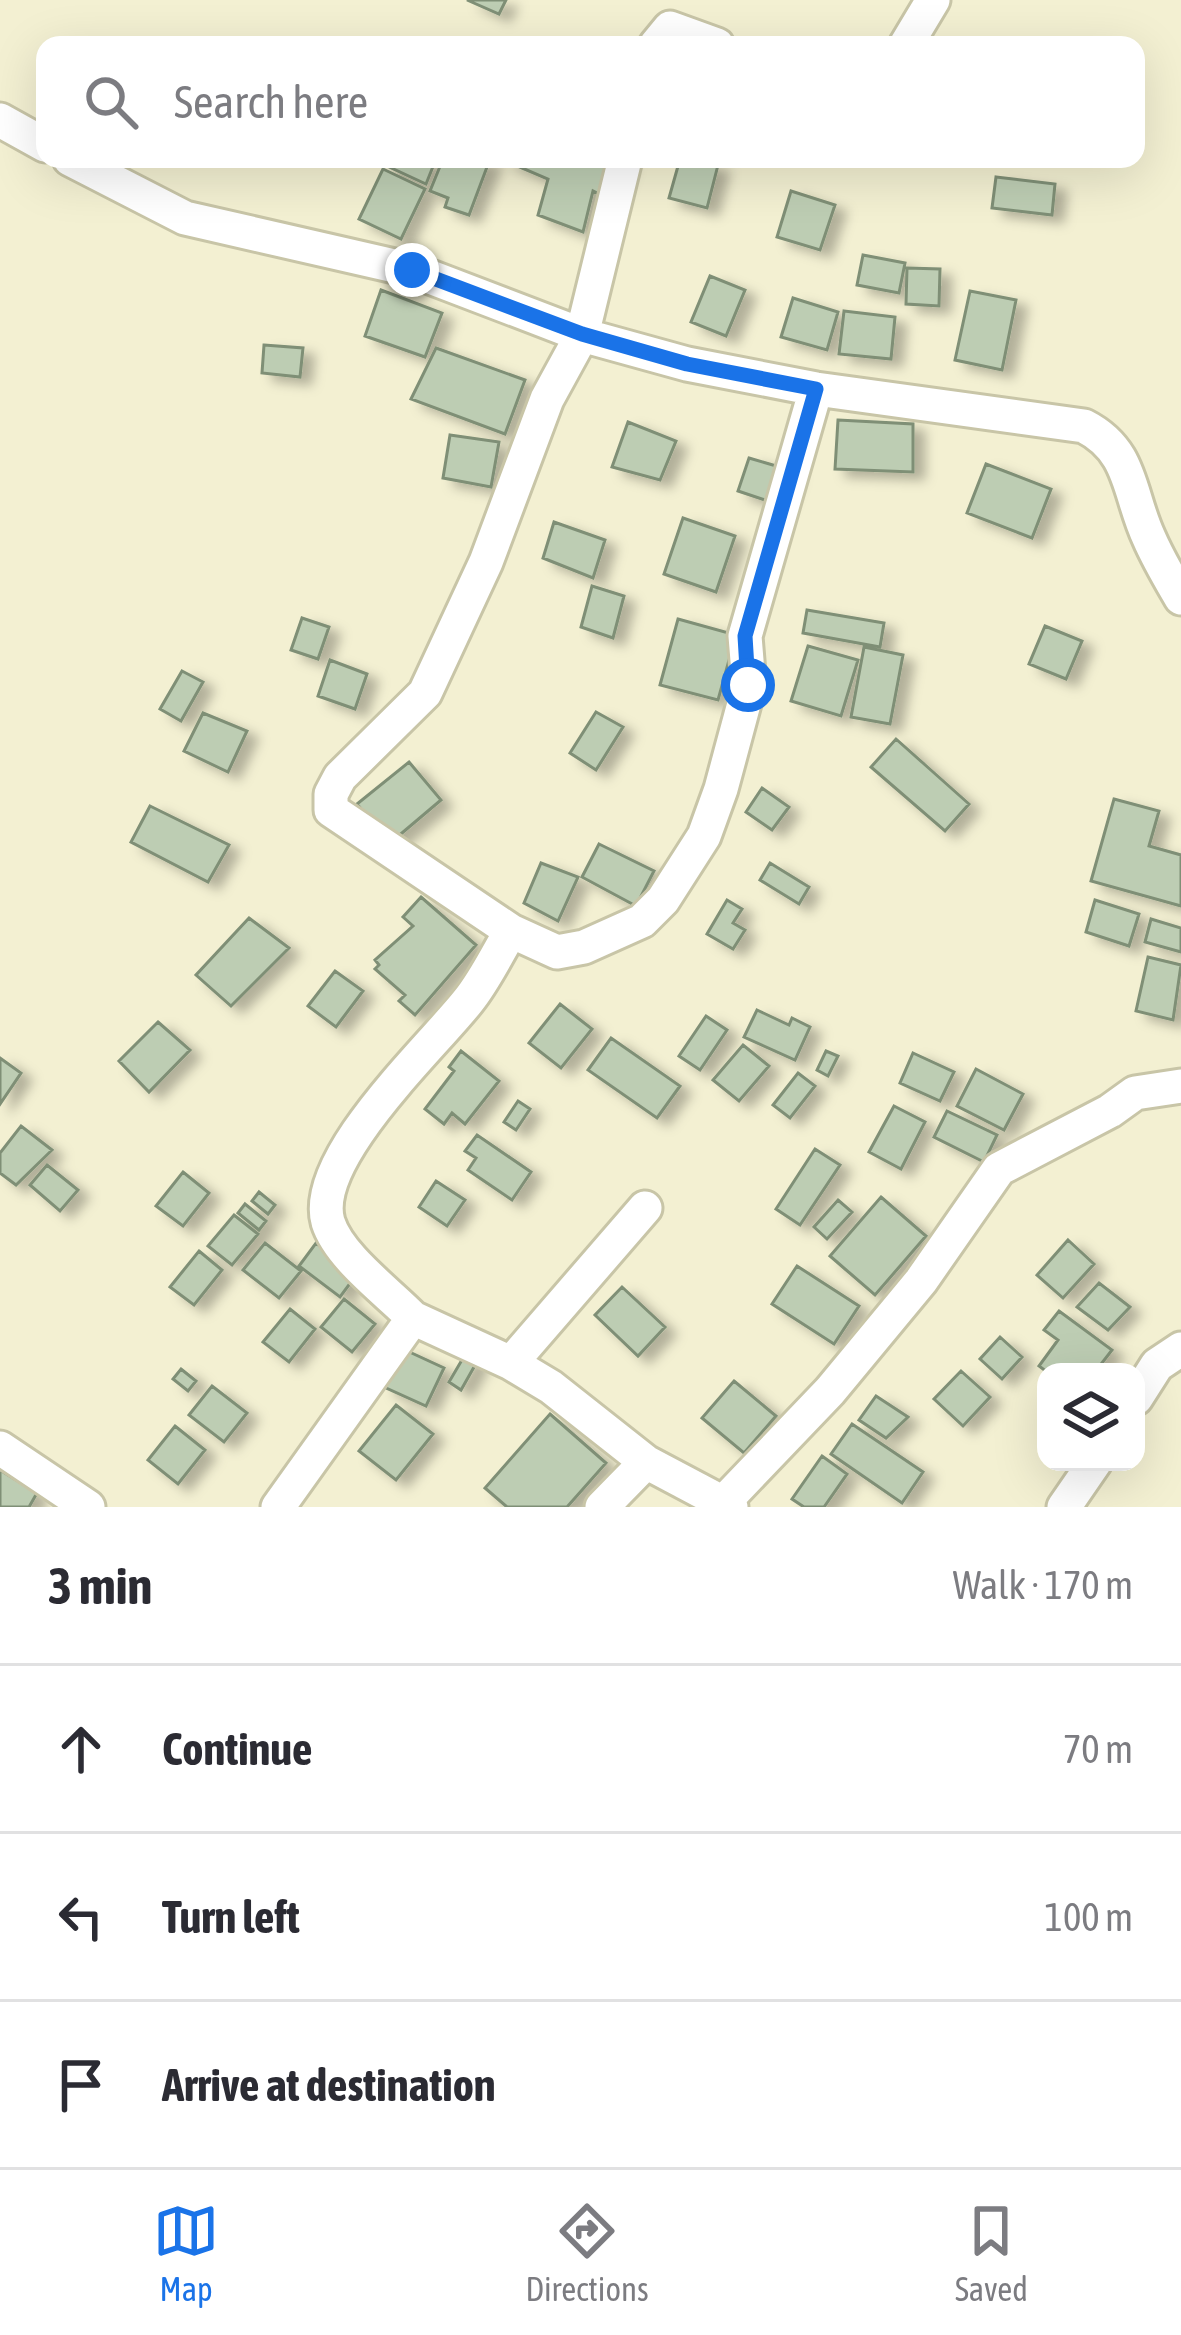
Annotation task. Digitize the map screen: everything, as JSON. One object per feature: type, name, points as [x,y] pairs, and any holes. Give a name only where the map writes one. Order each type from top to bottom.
[{"type":"street","points":[[911,36],[933,0]]},
{"type":"street","points":[[663,36],[670,28],[692,36]]},
{"type":"street","points":[[0,120],[36,140]]},
{"type":"street","points":[[87,168],[184,218],[412,270],[582,334],[687,364],[816,389],[1084,426],[1107,437],[1123,458],[1147,536],[1181,598]]},
{"type":"street","points":[[623,168],[582,334],[547,399],[486,562],[425,693],[365,746],[340,776],[328,804],[511,931],[557,952],[628,928],[663,900],[704,836],[748,685],[745,636],[816,389]]},
{"type":"street","points":[[511,931],[470,998],[368,1115],[327,1203],[328,1224],[413,1318],[511,1363],[551,1387],[646,1462],[728,1504],[920,1281],[999,1169],[1135,1093],[1181,1086]]},
{"type":"street","points":[[511,1363],[645,1208]]},
{"type":"street","points":[[278,1507],[413,1318]]},
{"type":"street","points":[[1145,1384],[1157,1365],[1181,1349]]},
{"type":"street","points":[[0,1448],[88,1507]]},
{"type":"street","points":[[602,1507],[646,1462]]},
{"type":"street","points":[[1064,1507],[1088,1471]]},
{"type":"building","points":[[467,0],[506,0],[499,14]]},
{"type":"building","points":[[391,168],[432,168],[426,184]]},
{"type":"building","points":[[439,168],[487,168],[469,215],[445,207],[448,198],[430,191]]},
{"type":"building","points":[[522,168],[621,168],[609,199],[593,191],[583,232],[538,215],[548,179]]},
{"type":"building","points":[[677,168],[717,168],[707,208],[669,198]]},
{"type":"building","points":[[383,169],[425,189],[401,239],[359,219]]},
{"type":"building","points":[[996,177],[1055,184],[1052,215],[992,208]]},
{"type":"building","points":[[791,191],[835,205],[820,250],[777,237]]},
{"type":"building","points":[[863,255],[905,263],[899,293],[857,285]]},
{"type":"building","points":[[907,268],[940,269],[939,306],[906,304]]},
{"type":"building","points":[[710,276],[745,290],[726,336],[691,322]]},
{"type":"building","points":[[381,290],[442,313],[425,357],[365,336]]},
{"type":"building","points":[[970,291],[1016,300],[1002,370],[955,360]]},
{"type":"building","points":[[793,298],[838,312],[827,350],[781,337]]},
{"type":"building","points":[[844,311],[895,317],[891,359],[839,354]]},
{"type":"building","points":[[264,345],[303,348],[300,377],[262,373]]},
{"type":"building","points":[[436,348],[525,380],[505,434],[411,399]]},
{"type":"building","points":[[838,420],[913,424],[913,472],[835,469]]},
{"type":"building","points":[[628,422],[676,441],[660,480],[612,467]]},
{"type":"building","points":[[450,435],[499,442],[491,487],[443,478]]},
{"type":"building","points":[[749,458],[790,470],[777,504],[738,491]]},
{"type":"building","points":[[986,464],[1051,489],[1032,538],[967,513]]},
{"type":"building","points":[[683,518],[735,536],[716,592],[664,574]]},
{"type":"building","points":[[554,522],[605,540],[593,578],[543,558]]},
{"type":"building","points":[[592,586],[624,596],[613,638],[581,627]]},
{"type":"building","points":[[807,610],[884,623],[880,647],[803,633]]},
{"type":"building","points":[[302,618],[329,627],[318,659],[291,650]]},
{"type":"building","points":[[678,619],[736,635],[718,700],[660,685]]},
{"type":"building","points":[[1045,626],[1082,641],[1066,679],[1029,664]]},
{"type":"building","points":[[808,646],[858,660],[841,716],[791,701]]},
{"type":"building","points":[[864,647],[903,655],[890,724],[851,717]]},
{"type":"building","points":[[330,660],[367,674],[355,709],[318,696]]},
{"type":"building","points":[[182,671],[203,682],[181,721],[160,709]]},
{"type":"building","points":[[596,712],[623,727],[596,770],[570,753]]},
{"type":"building","points":[[203,713],[247,731],[228,772],[184,751]]},
{"type":"building","points":[[896,739],[969,804],[945,831],[871,767]]},
{"type":"building","points":[[409,762],[441,800],[389,844],[357,804]]},
{"type":"building","points":[[762,788],[789,807],[772,830],[746,812]]},
{"type":"building","points":[[1114,799],[1159,811],[1149,846],[1181,855],[1181,906],[1091,881]]},
{"type":"building","points":[[150,806],[229,845],[208,882],[131,842]]},
{"type":"building","points":[[599,844],[654,871],[636,906],[582,877]]},
{"type":"building","points":[[541,863],[578,877],[558,921],[524,903]]},
{"type":"building","points":[[770,863],[809,887],[799,904],[760,880]]},
{"type":"building","points":[[421,897],[476,945],[415,1015],[399,1001],[405,995],[375,969],[379,965],[375,960],[413,926],[403,917]]},
{"type":"building","points":[[727,900],[742,909],[733,923],[745,930],[733,949],[707,934]]},
{"type":"building","points":[[1095,900],[1139,914],[1129,946],[1086,932]]},
{"type":"building","points":[[249,918],[289,948],[231,1006],[196,975]]},
{"type":"building","points":[[1151,919],[1181,928],[1181,952],[1145,942]]},
{"type":"building","points":[[1148,957],[1181,965],[1173,1020],[1136,1011]]},
{"type":"building","points":[[335,971],[363,991],[336,1027],[308,1006]]},
{"type":"building","points":[[560,1004],[592,1029],[561,1068],[529,1043]]},
{"type":"building","points":[[757,1010],[789,1025],[792,1018],[810,1027],[795,1060],[744,1037]]},
{"type":"building","points":[[706,1016],[727,1030],[700,1070],[679,1056]]},
{"type":"building","points":[[158,1022],[190,1050],[149,1092],[119,1061]]},
{"type":"building","points":[[611,1038],[680,1086],[657,1118],[588,1070]]},
{"type":"building","points":[[743,1045],[769,1066],[739,1101],[713,1080]]},
{"type":"building","points":[[461,1051],[499,1081],[465,1124],[452,1113],[444,1124],[425,1109],[454,1071],[449,1067]]},
{"type":"building","points":[[826,1051],[838,1056],[828,1076],[817,1070]]},
{"type":"building","points":[[913,1053],[954,1072],[940,1101],[900,1083]]},
{"type":"building","points":[[0,1058],[21,1073],[0,1104]]},
{"type":"building","points":[[976,1069],[1023,1094],[1004,1130],[957,1106]]},
{"type":"building","points":[[798,1073],[815,1086],[790,1118],[773,1105]]},
{"type":"building","points":[[518,1101],[530,1109],[516,1130],[504,1122]]},
{"type":"building","points":[[894,1106],[925,1122],[901,1169],[869,1152]]},
{"type":"building","points":[[947,1111],[997,1135],[984,1162],[934,1137]]},
{"type":"building","points":[[21,1126],[52,1150],[16,1185],[0,1173],[0,1153]]},
{"type":"building","points":[[477,1135],[531,1172],[512,1200],[468,1170],[476,1158],[465,1151]]},
{"type":"building","points":[[815,1149],[840,1165],[800,1225],[776,1209]]},
{"type":"building","points":[[47,1165],[78,1190],[60,1211],[30,1185]]},
{"type":"building","points":[[183,1172],[209,1193],[183,1226],[156,1206]]},
{"type":"building","points":[[436,1181],[465,1200],[447,1226],[419,1207]]},
{"type":"building","points":[[259,1192],[275,1205],[268,1214],[252,1201]]},
{"type":"building","points":[[881,1197],[926,1236],[875,1295],[830,1256]]},
{"type":"building","points":[[838,1200],[852,1212],[827,1239],[814,1227]]},
{"type":"building","points":[[245,1204],[266,1221],[259,1230],[238,1213]]},
{"type":"building","points":[[234,1215],[258,1234],[232,1265],[208,1246]]},
{"type":"building","points":[[1068,1240],[1094,1264],[1063,1298],[1037,1275]]},
{"type":"building","points":[[265,1243],[301,1271],[279,1298],[243,1270]]},
{"type":"building","points":[[316,1243],[357,1274],[340,1297],[299,1266]]},
{"type":"building","points":[[199,1251],[222,1270],[194,1305],[170,1287]]},
{"type":"building","points":[[797,1266],[859,1306],[834,1344],[772,1304]]},
{"type":"building","points":[[1099,1283],[1130,1307],[1108,1330],[1077,1307]]},
{"type":"building","points":[[622,1287],[665,1327],[638,1356],[595,1315]]},
{"type":"building","points":[[344,1299],[375,1324],[352,1352],[321,1327]]},
{"type":"building","points":[[290,1309],[315,1329],[289,1362],[263,1342]]},
{"type":"building","points":[[1059,1311],[1112,1350],[1102,1363],[1041,1363],[1058,1340],[1044,1330]]},
{"type":"building","points":[[1000,1337],[1022,1357],[1002,1379],[980,1359]]},
{"type":"building","points":[[403,1349],[444,1368],[426,1406],[384,1387]]},
{"type":"building","points":[[466,1353],[478,1360],[461,1390],[449,1382]]},
{"type":"building","points":[[181,1369],[196,1381],[188,1391],[173,1379]]},
{"type":"building","points":[[961,1371],[990,1397],[963,1426],[934,1399]]},
{"type":"building","points":[[734,1381],[776,1416],[744,1453],[702,1418]]},
{"type":"building","points":[[212,1386],[247,1413],[224,1442],[189,1415]]},
{"type":"building","points":[[876,1396],[908,1417],[886,1438],[859,1420]]},
{"type":"building","points":[[396,1405],[433,1434],[396,1480],[359,1451]]},
{"type":"building","points":[[550,1414],[606,1463],[567,1507],[507,1507],[485,1488]]},
{"type":"building","points":[[852,1424],[923,1472],[902,1503],[831,1454]]},
{"type":"building","points":[[175,1426],[205,1450],[178,1484],[148,1460]]},
{"type":"building","points":[[822,1456],[847,1474],[824,1507],[804,1507],[792,1499]]},
{"type":"building","points":[[0,1470],[37,1493],[29,1507],[0,1507]]},
{"type":"route","points":[[412,270],[582,334],[687,364],[816,389],[745,636],[748,685]]}]
